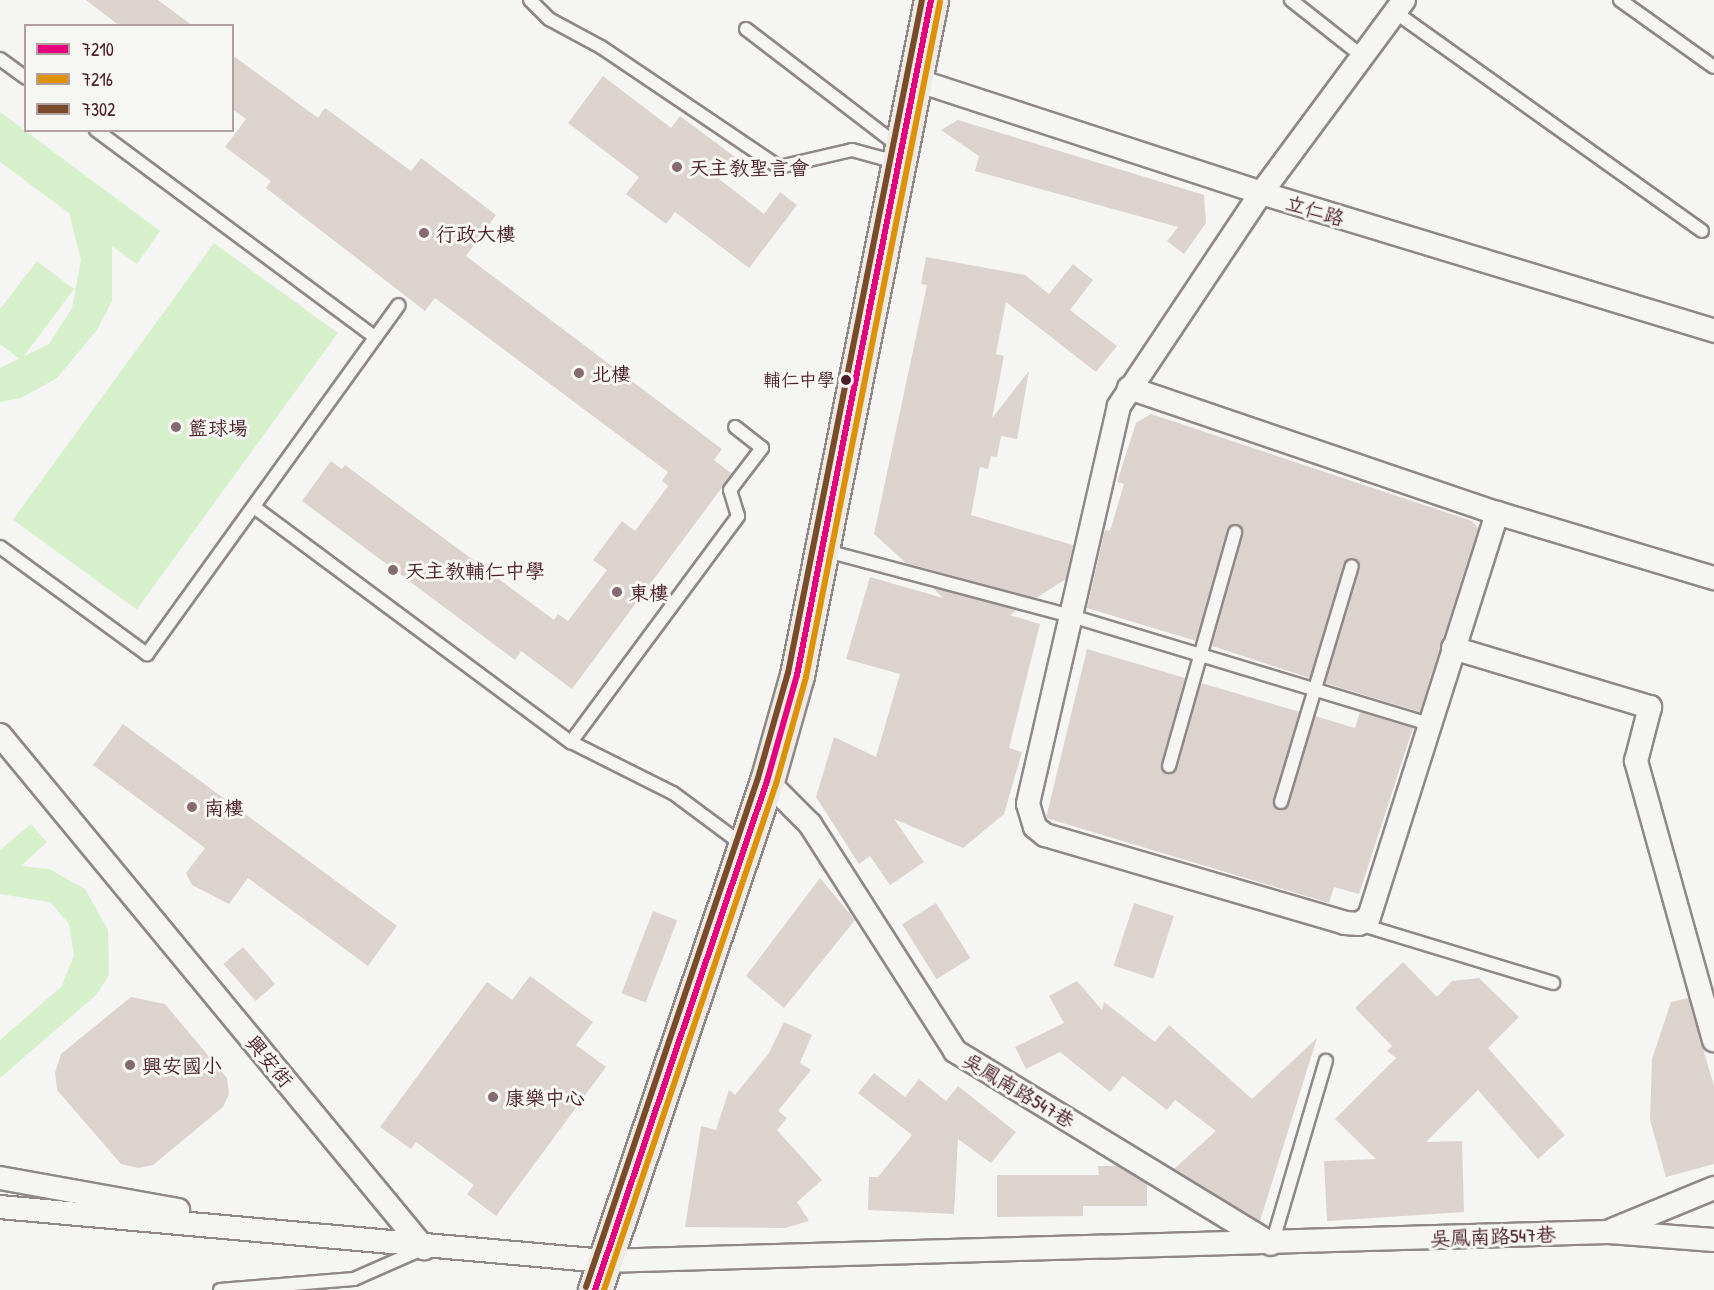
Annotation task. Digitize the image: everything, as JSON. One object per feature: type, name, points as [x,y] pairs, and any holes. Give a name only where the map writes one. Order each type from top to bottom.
[{"type":"main road","points":[[600,1276],[767,781],[822,550],[901,156],[919,81],[931,0]]},
{"type":"street","points":[[1399,6],[1261,193],[1119,406],[1068,615],[1028,804],[1035,827],[1045,835],[1359,924],[1376,904],[1429,724],[1497,513]]},
{"type":"street","name":"立仁路","points":[[919,81],[1261,193],[1714,331]]},
{"type":"street","points":[[1129,388],[1497,513],[1714,578]]},
{"type":"street","points":[[1453,648],[1650,707],[1636,761],[1714,1040]]},
{"type":"street","name":"興安街","points":[[0,735],[424,1248]]},
{"type":"street","name":"吳鳳南路547巷","points":[[767,781],[810,824],[955,1051],[1272,1244]]},
{"type":"street","points":[[0,1178],[324,1236]]},
{"type":"street","points":[[1608,1232],[1714,1188]]},
{"type":"street","points":[[0,1207],[324,1236],[424,1248],[600,1276]]},
{"type":"street","name":"吳鳳南路547巷","points":[[600,1276],[1272,1244],[1608,1232],[1714,1240]]},
{"type":"lane","points":[[530,0],[549,19],[601,47],[779,167],[852,150],[901,156]]},
{"type":"lane","points":[[1291,0],[1362,56]]},
{"type":"lane","points":[[1620,0],[1714,67]]},
{"type":"lane","points":[[1399,6],[1702,231]]},
{"type":"lane","points":[[746,29],[901,156]]},
{"type":"lane","points":[[0,59],[24,77]]},
{"type":"lane","points":[[99,132],[375,337]]},
{"type":"lane","points":[[0,547],[147,654],[399,305]]},
{"type":"lane","points":[[571,742],[738,516],[730,490],[762,448],[735,427]]},
{"type":"lane","points":[[254,507],[571,742],[673,794],[745,847]]},
{"type":"lane","points":[[1169,766],[1198,655],[1235,532]]},
{"type":"lane","points":[[822,550],[1068,615],[1429,724]]},
{"type":"lane","points":[[1281,802],[1313,689],[1352,566]]},
{"type":"lane","points":[[1359,924],[1553,983]]},
{"type":"lane","points":[[1272,1244],[1326,1061]]},
{"type":"lane","points":[[220,1290],[354,1279],[424,1248]]},
{"type":"green space","points":[[0,112],[160,231],[137,264],[112,246],[112,301],[97,330],[57,378],[21,398],[0,402],[0,368],[49,344],[72,308],[81,260],[69,213],[0,162]]},
{"type":"green space","name":"籃球場","points":[[214,243],[338,333],[137,610],[13,520]]},
{"type":"green space","points":[[37,261],[74,289],[21,360],[0,344],[0,309]]},
{"type":"green space","points":[[31,824],[47,842],[21,866],[49,869],[85,889],[108,930],[109,975],[96,995],[0,1078],[0,1040],[61,987],[74,956],[69,924],[50,902],[0,894],[0,850]]},
{"type":"building","points":[[86,0],[158,0],[190,24],[117,24]]},
{"type":"building","points":[[234,56],[318,118],[325,108],[411,171],[421,158],[496,215],[466,256],[722,449],[714,460],[732,474],[572,689],[521,651],[515,660],[302,501],[331,461],[342,469],[345,465],[554,620],[558,614],[568,621],[607,570],[593,560],[622,521],[635,531],[668,486],[662,481],[668,472],[435,298],[425,311],[266,188],[271,181],[225,147],[246,119],[234,110]]},
{"type":"building","name":"天主教聖言會","points":[[603,76],[671,128],[680,116],[735,157],[719,179],[764,214],[780,192],[797,205],[749,268],[675,212],[666,224],[626,194],[639,177],[568,123]]},
{"type":"building","points":[[958,120],[1204,195],[1206,223],[1184,254],[1167,241],[1178,227],[975,171],[979,156],[941,130]]},
{"type":"building","points":[[926,257],[1025,275],[1049,294],[1073,264],[1093,280],[1070,310],[1117,346],[1096,372],[1006,302],[996,354],[1004,356],[992,418],[1029,371],[1017,439],[1001,436],[997,457],[991,456],[988,469],[980,467],[971,515],[1073,545],[1066,579],[1036,598],[906,563],[874,534],[927,285],[921,284]]},
{"type":"building","points":[[1151,414],[1472,521],[1478,528],[1420,712],[1325,683],[1360,568],[1355,558],[1344,564],[1310,678],[1212,646],[1243,534],[1238,524],[1227,530],[1196,641],[1087,608],[1105,530],[1110,531],[1124,484],[1117,482],[1136,423]]},
{"type":"building","points":[[870,577],[943,598],[932,587],[1017,610],[1010,615],[1040,624],[1009,748],[1022,752],[1004,814],[963,848],[894,819],[924,862],[890,885],[870,856],[859,864],[816,797],[834,737],[876,757],[900,674],[846,659]]},
{"type":"building","points":[[1087,649],[1185,678],[1161,764],[1166,774],[1177,768],[1201,683],[1300,712],[1273,800],[1279,810],[1289,804],[1315,716],[1355,728],[1360,712],[1413,728],[1359,894],[1334,887],[1329,903],[1046,818]]},
{"type":"building","name":"南樓","points":[[123,724],[397,926],[368,966],[248,878],[229,904],[192,885],[186,873],[205,848],[93,765]]},
{"type":"building","points":[[820,878],[855,920],[784,1008],[746,976]]},
{"type":"building","points":[[936,903],[970,958],[937,979],[902,924]]},
{"type":"building","points":[[1134,903],[1174,916],[1154,979],[1114,966]]},
{"type":"building","points":[[653,911],[677,920],[646,1002],[621,993]]},
{"type":"building","points":[[243,947],[275,984],[256,1001],[223,964]]},
{"type":"building","points":[[1403,962],[1437,997],[1452,981],[1479,978],[1519,1017],[1488,1048],[1565,1135],[1538,1159],[1478,1090],[1426,1142],[1462,1141],[1464,1212],[1327,1221],[1324,1161],[1376,1159],[1335,1119],[1396,1058],[1387,1051],[1392,1046],[1355,1008]]},
{"type":"building","name":"康樂中心","points":[[530,976],[593,1022],[576,1045],[606,1067],[496,1216],[467,1194],[474,1185],[416,1142],[411,1149],[380,1127],[487,982],[512,1000]]},
{"type":"building","points":[[1077,981],[1102,1010],[1104,1002],[1155,1042],[1169,1025],[1252,1099],[1317,1038],[1260,1221],[1174,1169],[1216,1131],[1175,1100],[1167,1110],[1123,1076],[1110,1092],[1060,1052],[1026,1069],[1015,1047],[1064,1023],[1049,996]]},
{"type":"building","points":[[131,997],[165,1004],[227,1078],[229,1094],[223,1107],[153,1165],[138,1168],[121,1164],[57,1090],[55,1073],[61,1054]]},
{"type":"building","points":[[1688,998],[1714,1086],[1714,1164],[1666,1177],[1650,1120],[1652,1059],[1671,1002]]},
{"type":"building","points":[[784,1022],[812,1035],[800,1063],[811,1070],[778,1111],[787,1118],[777,1130],[822,1180],[797,1202],[809,1221],[785,1228],[685,1227],[701,1126],[716,1130],[729,1090],[735,1095],[769,1053]]},
{"type":"building","points":[[874,1073],[905,1097],[919,1079],[946,1101],[958,1086],[1016,1132],[991,1163],[958,1139],[954,1214],[868,1210],[869,1177],[878,1177],[912,1135],[858,1093]]},
{"type":"building","points":[[1098,1166],[1118,1166],[1147,1184],[1147,1206],[1083,1206],[1083,1216],[997,1217],[997,1175],[1099,1175]]},
{"type":"transit line","name":"7302","points":[[586,1287],[758,778],[788,673],[922,0]]},
{"type":"transit line","name":"7210","points":[[595,1290],[767,781],[797,675],[931,0]]},
{"type":"transit line","name":"7216","points":[[604,1290],[776,784],[806,677],[940,2]]},
{"type":"place","name":"天主教聖言會","points":[[677,167]]},
{"type":"place","name":"行政大樓","points":[[424,233]]},
{"type":"place","name":"北樓","points":[[579,373]]},
{"type":"place","name":"輔仁中學","points":[[846,380]]},
{"type":"place","name":"籃球場","points":[[176,427]]},
{"type":"place","name":"天主教輔仁中學","points":[[393,570]]},
{"type":"place","name":"東樓","points":[[617,592]]},
{"type":"place","name":"南樓","points":[[192,807]]},
{"type":"place","name":"興安國小","points":[[130,1065]]},
{"type":"place","name":"康樂中心","points":[[493,1097]]}]
